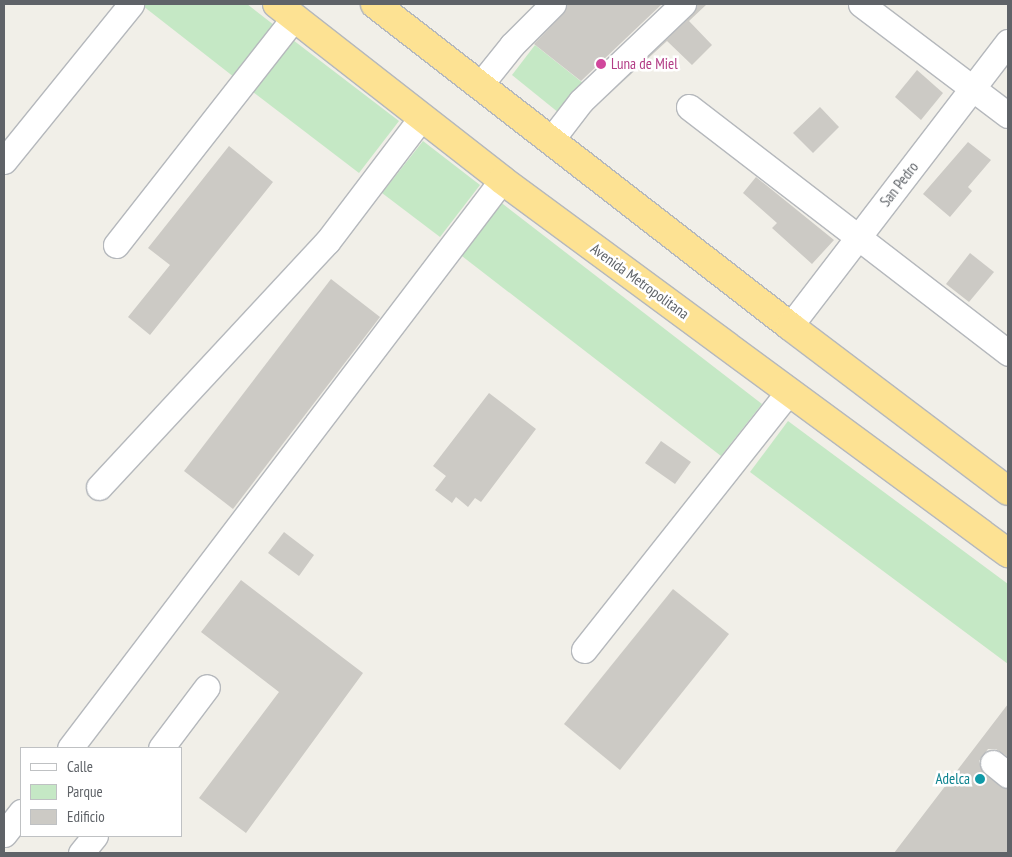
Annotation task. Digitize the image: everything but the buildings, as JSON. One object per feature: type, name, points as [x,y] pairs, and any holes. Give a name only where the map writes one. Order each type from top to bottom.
[{"type":"highway","points":[[375,4],[790,326],[1008,491]]},
{"type":"highway","name":"Avenida Metropolitana","points":[[286,10],[502,180],[1008,553]]},
{"type":"street","points":[[4,161],[131,4]]},
{"type":"street","points":[[480,85],[512,45],[553,4]]},
{"type":"street","points":[[551,140],[580,101],[683,4]]},
{"type":"street","points":[[861,4],[1008,115]]},
{"type":"street","points":[[116,245],[286,10]]},
{"type":"street","name":"San Pedro","points":[[790,326],[1008,42]]},
{"type":"street","points":[[689,107],[1008,353]]},
{"type":"street","points":[[99,487],[327,242],[421,118]]},
{"type":"street","points":[[71,747],[502,180]]},
{"type":"street","points":[[584,650],[789,391]]},
{"type":"street","points":[[162,747],[207,687]]},
{"type":"street","points":[[4,834],[20,813]]},
{"type":"street","points":[[82,853],[94,837]]},
{"type":"green space","points":[[145,4],[247,4],[274,25],[234,77],[143,6]]},
{"type":"green space","points":[[293,40],[399,121],[359,173],[253,92]]},
{"type":"green space","points":[[535,45],[583,83],[559,113],[512,75]]},
{"type":"green space","points":[[423,141],[480,185],[440,237],[382,193]]},
{"type":"green space","points":[[499,201],[762,404],[721,456],[458,253]]},
{"type":"green space","points":[[788,421],[1008,584],[1008,664],[750,472]]},
{"type":"place","name":"Luna de Miel","points":[[601,64]]},
{"type":"place","name":"Adelca","points":[[980,779]]}]
